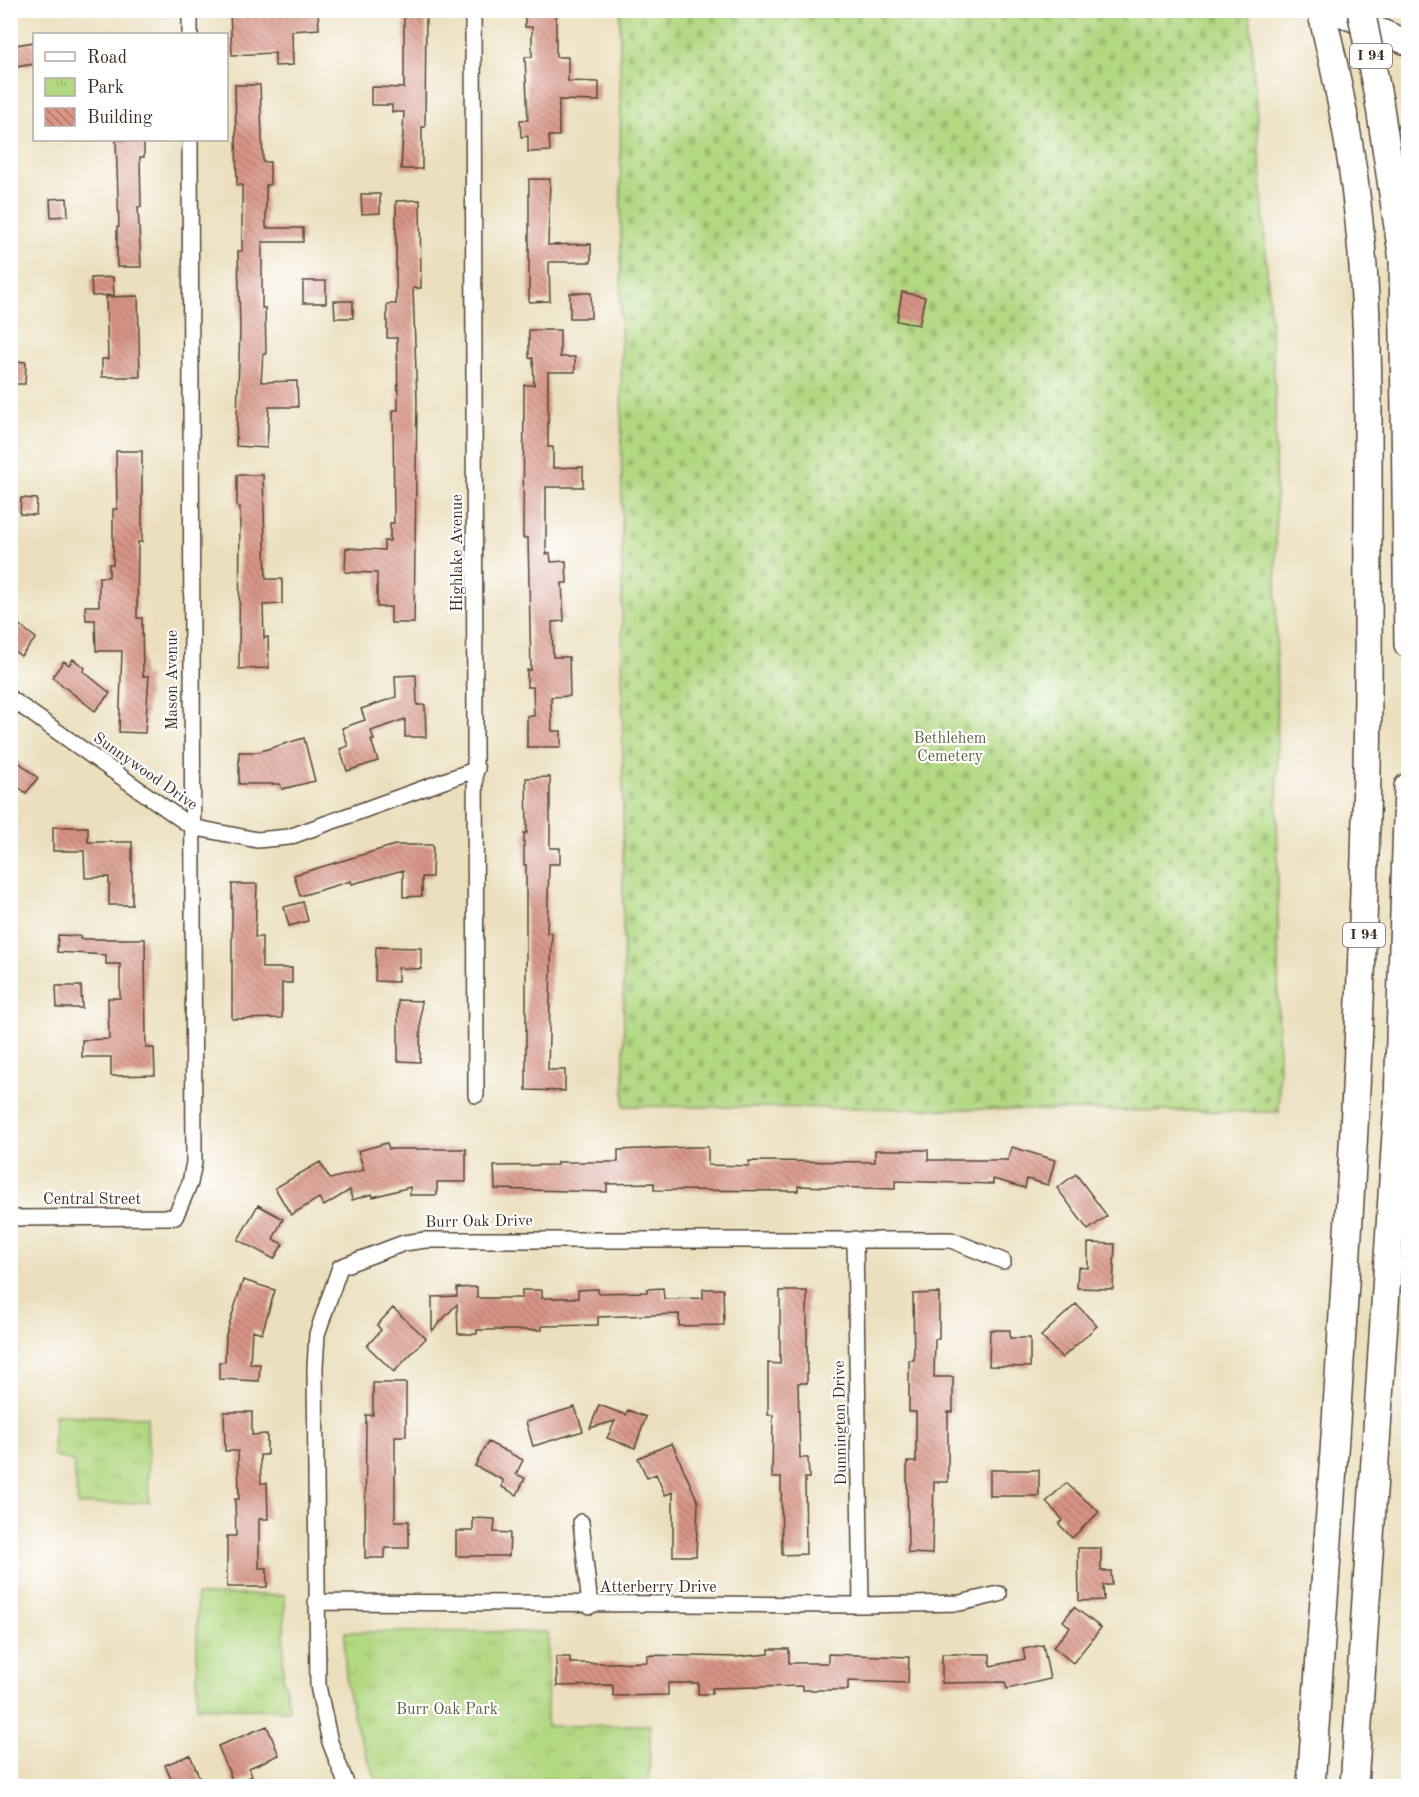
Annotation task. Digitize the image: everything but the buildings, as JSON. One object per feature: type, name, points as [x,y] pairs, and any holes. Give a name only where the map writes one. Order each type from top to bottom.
[{"type":"highway","name":"I 94","points":[[1311,1786],[1343,1321],[1363,968],[1368,800],[1366,339],[1359,221],[1337,83],[1321,10]]},
{"type":"highway","name":"I 94","points":[[1361,10],[1379,101],[1403,260],[1408,644]]},
{"type":"highway","name":"I 94","points":[[1354,1786],[1398,1103],[1408,787]]},
{"type":"highway","points":[[1400,1037],[1408,996]]},
{"type":"main road","points":[[1332,10],[1408,43]]},
{"type":"street","points":[[190,10],[190,33]]},
{"type":"street","name":"Highlake Avenue","points":[[473,10],[477,769],[476,1095]]},
{"type":"street","name":"Mason Avenue","points":[[174,1217],[190,1183],[194,1162],[190,141]]},
{"type":"street","name":"Sunnywood Drive","points":[[10,698],[192,827],[257,840],[289,837],[477,769]]},
{"type":"street","name":"Central Street","points":[[10,1218],[174,1217]]},
{"type":"street","name":"Dunnington Drive","points":[[855,1239],[861,1605]]},
{"type":"street","name":"Burr Oak Drive","points":[[347,1786],[330,1742],[319,1696],[316,1602],[317,1334],[340,1267],[404,1243],[425,1240],[951,1240],[1004,1261]]},
{"type":"street","points":[[581,1522],[590,1606]]},
{"type":"street","name":"Atterberry Drive","points":[[316,1602],[590,1606],[861,1605],[960,1603],[999,1594]]},
{"type":"green space","name":"Bethlehem Cemetery","points":[[1237,10],[1250,16],[1275,391],[1279,1112],[624,1106],[620,11]]},
{"type":"green space","points":[[55,1415],[147,1417],[149,1502],[78,1505],[73,1461],[53,1456]]},
{"type":"green space","points":[[197,1595],[285,1595],[283,1676],[290,1710],[197,1707]]},
{"type":"green space","name":"Burr Oak Park","points":[[345,1632],[548,1632],[547,1726],[650,1725],[649,1786],[379,1786],[352,1712],[346,1674]]}]
